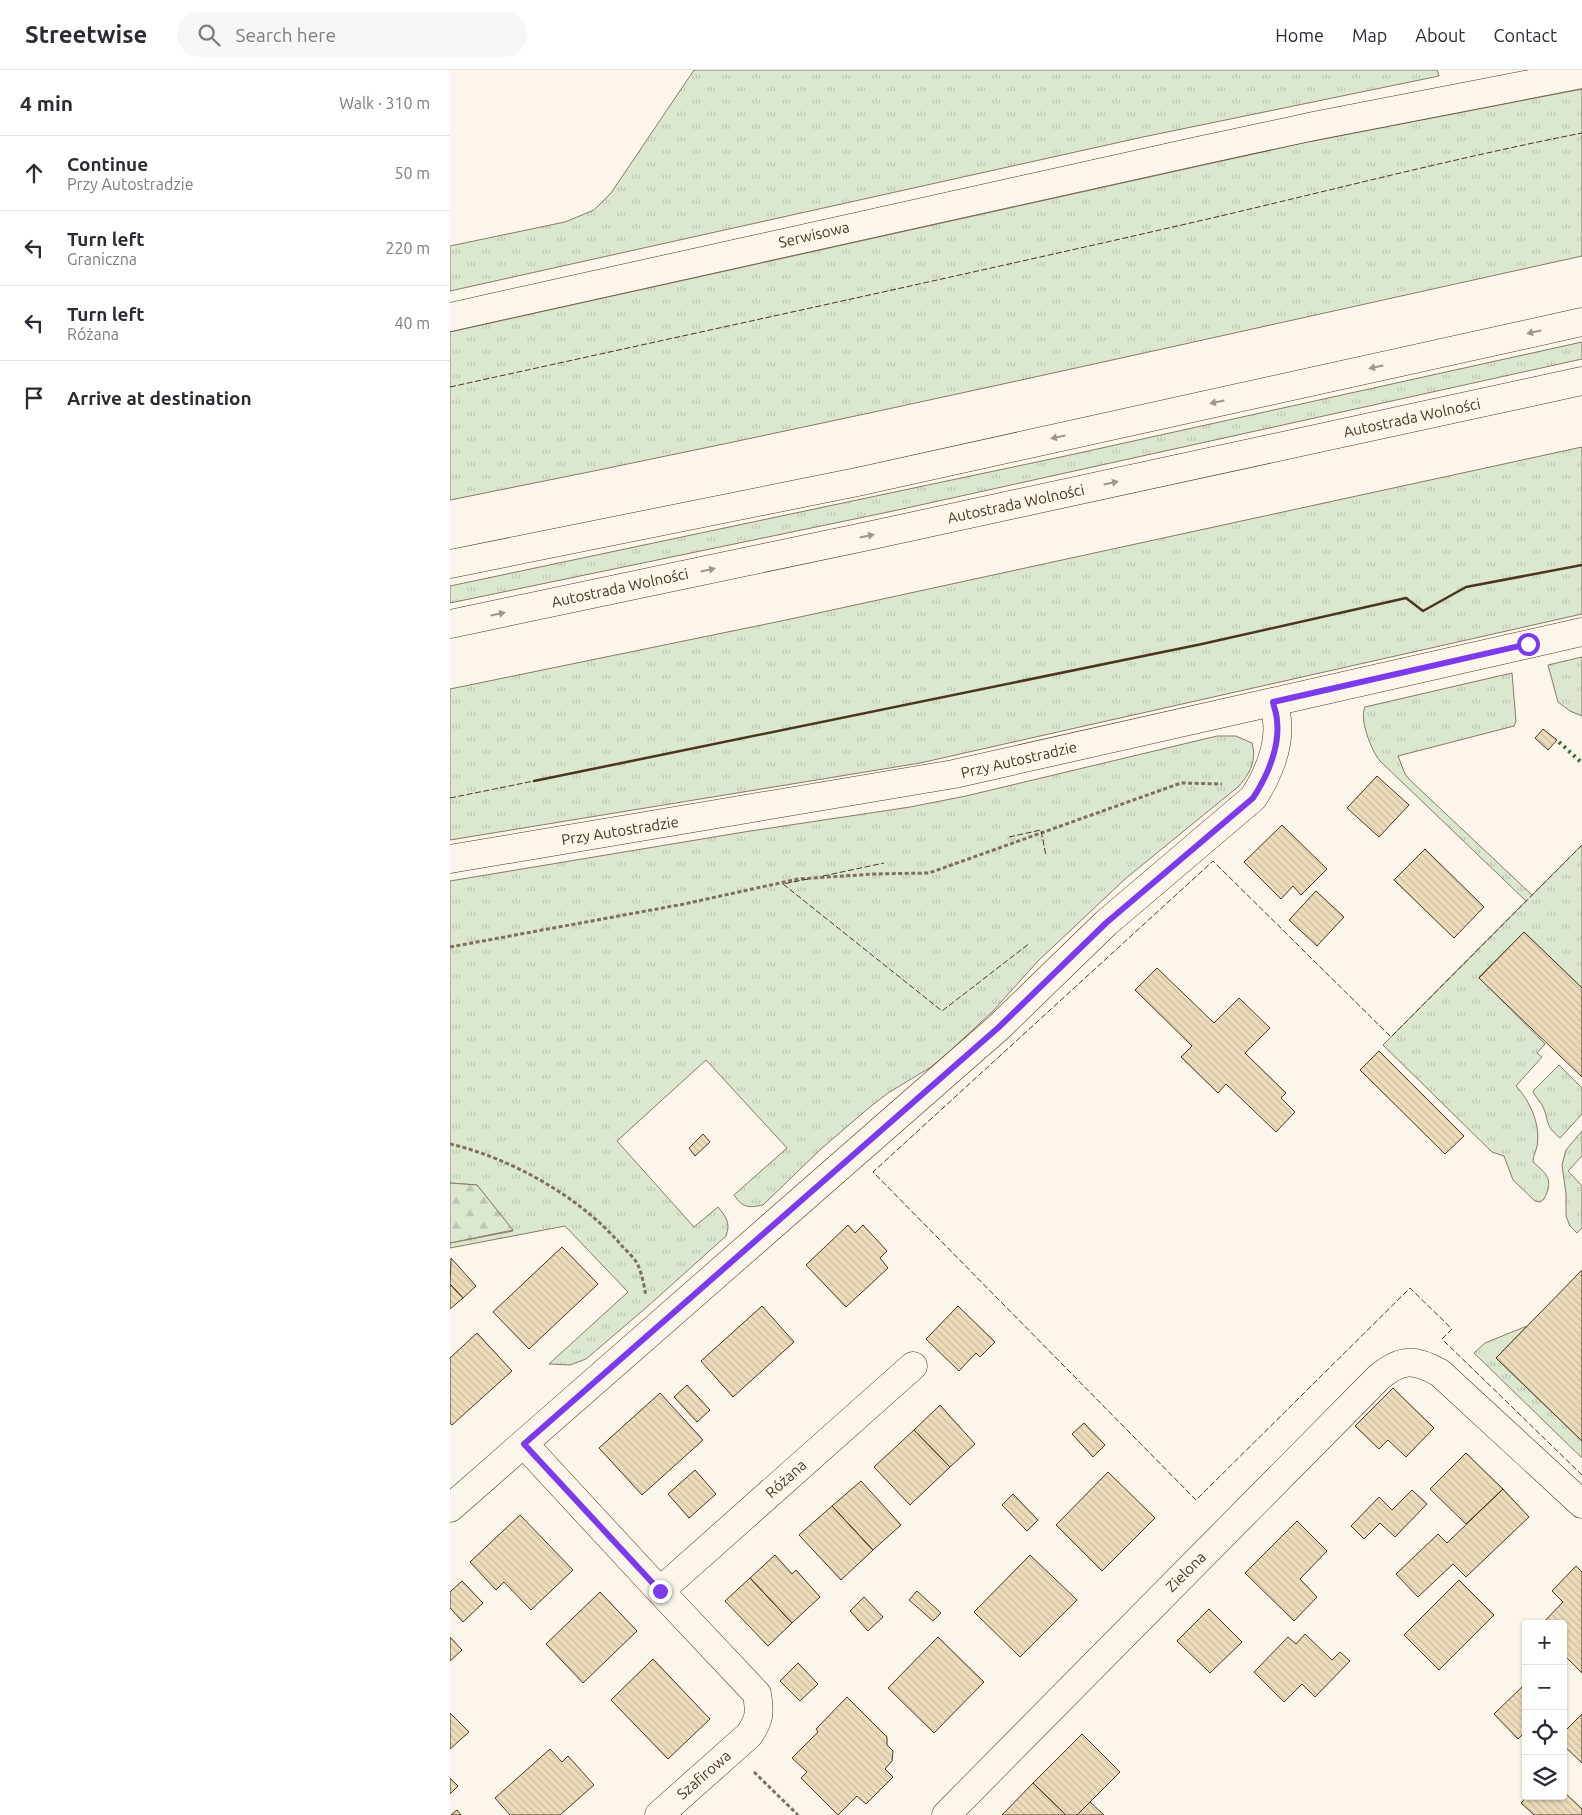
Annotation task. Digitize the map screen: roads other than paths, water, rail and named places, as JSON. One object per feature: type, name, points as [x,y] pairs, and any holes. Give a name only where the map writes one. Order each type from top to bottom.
[{"type":"main road","name":"Serwisowa","points":[[450,317],[1178,155],[1314,126],[1582,74]]},
{"type":"main road","points":[[450,564],[857,482],[1582,322]]},
{"type":"main road","name":"Autostrada Wolności","points":[[450,624],[868,536],[1582,381]]},
{"type":"main road","name":"Przy Autostradzie","points":[[450,859],[909,783],[1582,632]]},
{"type":"main road","points":[[450,1508],[991,1033],[1106,923],[1253,798],[1262,784],[1274,750],[1278,731],[1273,702]]},
{"type":"main road","name":"Zielona","points":[[946,1815],[1379,1377],[1392,1367],[1405,1362],[1415,1362],[1440,1373],[1582,1504]]},
{"type":"main road","name":"Różana","points":[[660,1591],[913,1366]]},
{"type":"main road","points":[[524,1444],[660,1591]]},
{"type":"main road","name":"Szafirowa","points":[[659,1815],[740,1743],[757,1723],[760,1710],[756,1694],[660,1591]]}]
